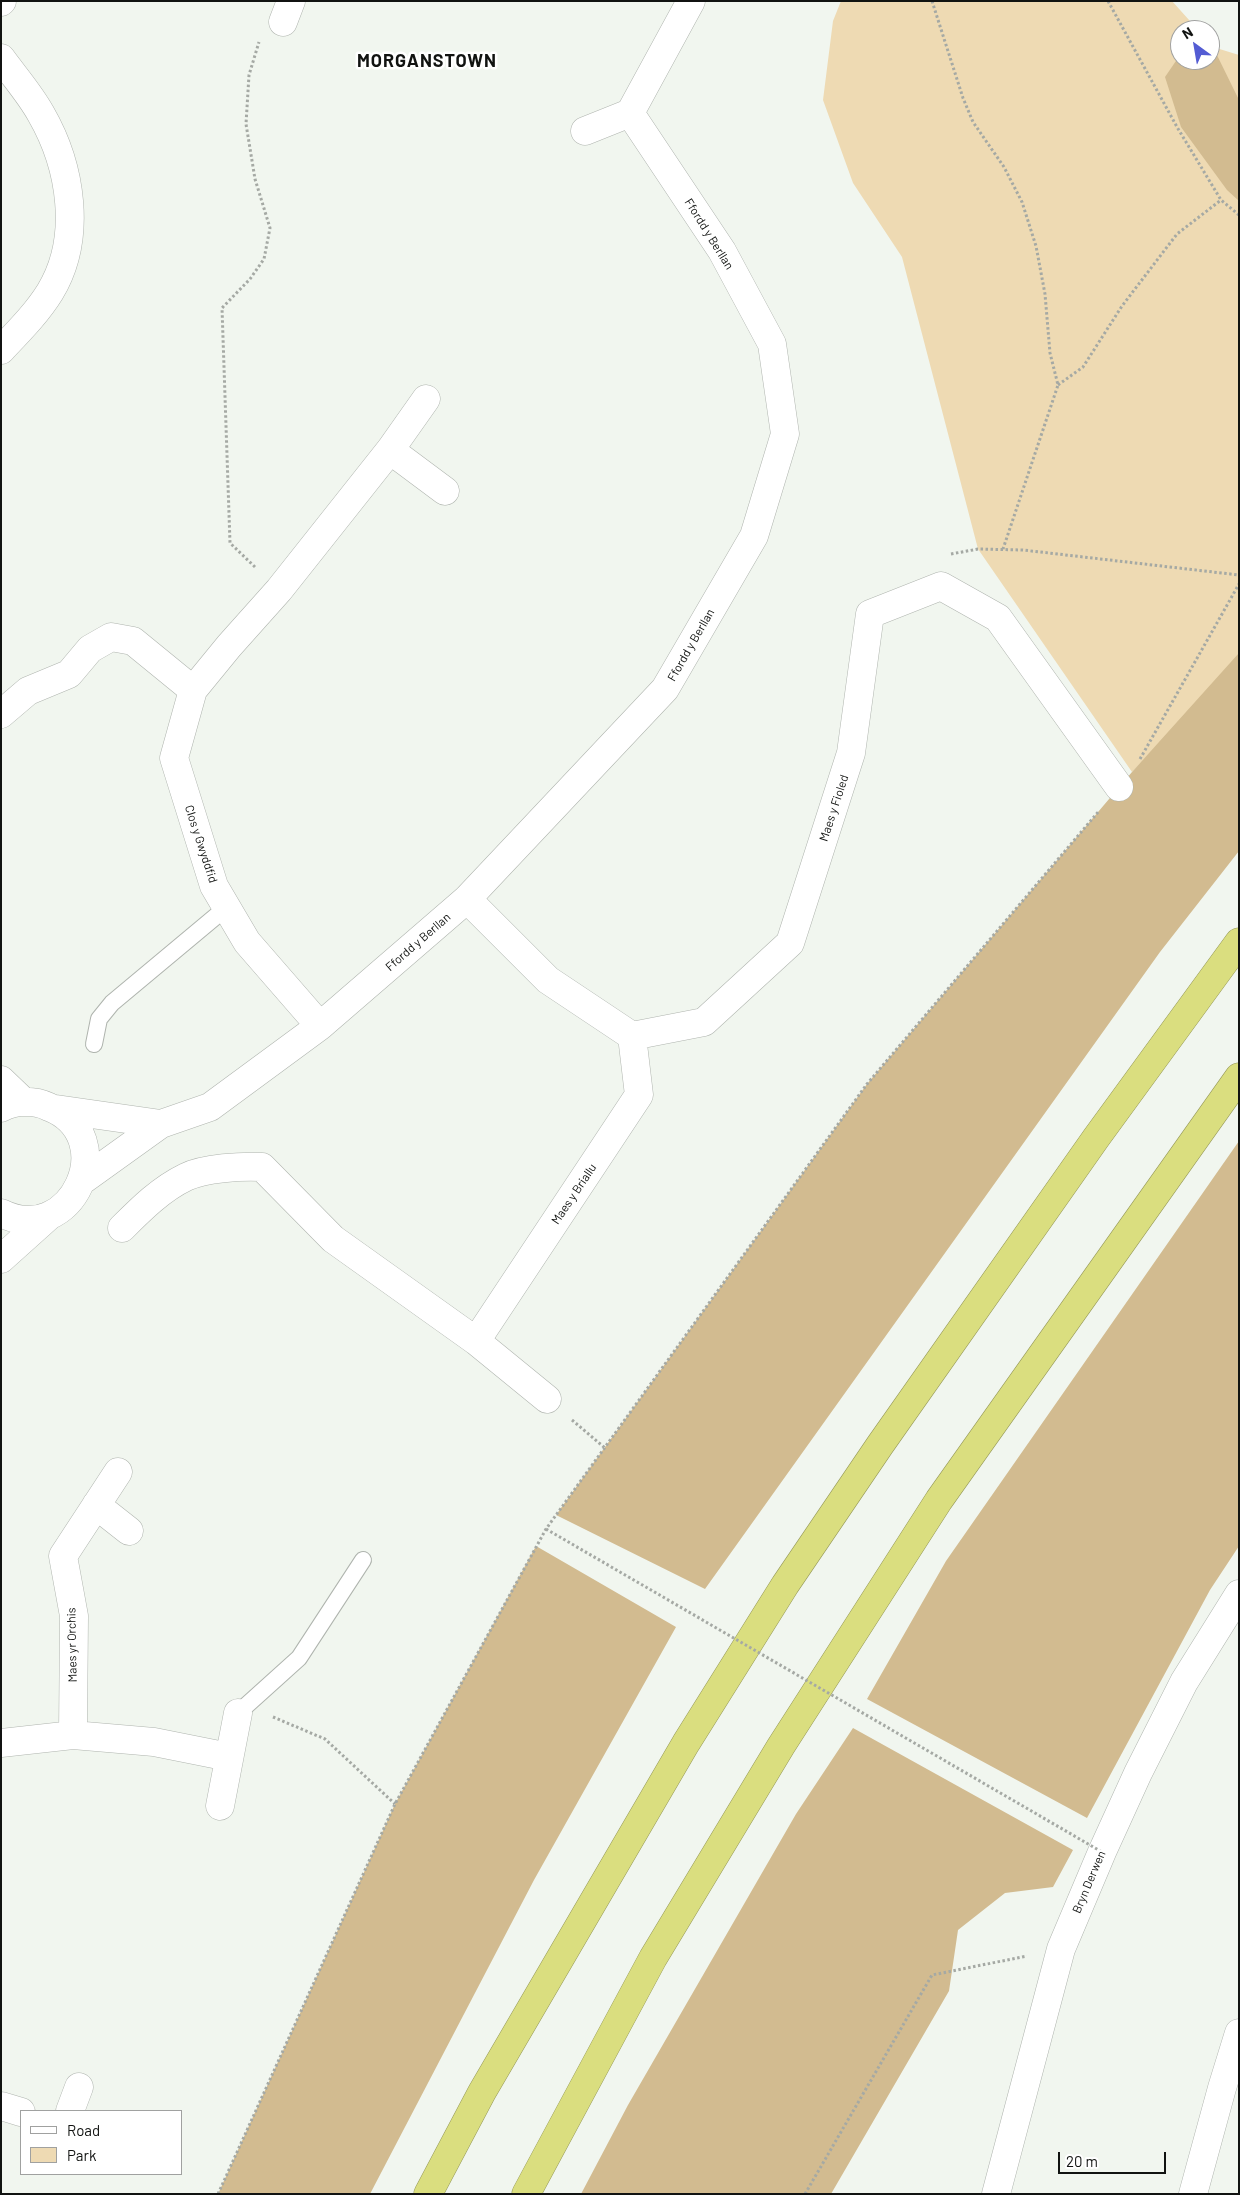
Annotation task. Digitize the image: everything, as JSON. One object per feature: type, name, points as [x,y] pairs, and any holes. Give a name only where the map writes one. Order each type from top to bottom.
[{"type":"highway","points":[[428,2194],[482,2092],[681,1752],[784,1585],[1096,1138],[1239,942]]},
{"type":"highway","points":[[526,2194],[654,1958],[780,1746],[939,1500],[1239,1077]]},
{"type":"street","points":[[585,131],[630,113],[692,1]]},
{"type":"street","points":[[1,58],[42,114],[55,144],[66,176],[70,238],[52,290],[36,312],[1,350]]},
{"type":"street","name":"Ffordd y Berllan","points":[[83,1180],[161,1124],[210,1107],[320,1026],[467,899],[665,689],[754,536],[785,434],[772,344],[722,250],[630,113]]},
{"type":"street","name":"Clos y Gwyddfid","points":[[320,1026],[247,942],[214,886],[174,758],[193,690],[279,590],[390,450],[426,399]]},
{"type":"street","points":[[390,450],[445,491]]},
{"type":"street","name":"Maes y Fioled","points":[[632,1036],[704,1022],[790,943],[851,753],[870,614],[941,586],[998,618],[1120,787]]},
{"type":"street","points":[[1,714],[28,691],[69,674],[90,648],[111,636],[133,641],[193,690]]},
{"type":"street","points":[[467,899],[548,980],[632,1036]]},
{"type":"street","name":"Maes y Briallu","points":[[476,1341],[640,1095],[632,1036]]},
{"type":"street","points":[[1,1080],[13,1105]]},
{"type":"street","name":"Ffordd y Berllan","points":[[13,1105],[41,1103],[56,1109],[161,1124]]},
{"type":"street","points":[[1,1259],[50,1215],[70,1201],[83,1180],[86,1160],[82,1140],[72,1122],[56,1109]]},
{"type":"street","points":[[122,1228],[150,1201],[186,1177],[234,1166],[262,1167],[333,1239],[476,1341],[547,1399]]},
{"type":"street","points":[[1,1213],[9,1217],[30,1220],[50,1215]]},
{"type":"street","name":"Maes yr Orchis","points":[[73,1735],[74,1616],[63,1556],[118,1472]]},
{"type":"street","points":[[96,1505],[129,1531]]},
{"type":"street","name":"Bryn Derwen","points":[[996,2194],[1061,1949],[1138,1773],[1184,1682],[1239,1594]]},
{"type":"street","points":[[220,1806],[238,1713]]},
{"type":"street","points":[[1,1743],[73,1735],[154,1742],[229,1757]]},
{"type":"street","points":[[1194,2194],[1222,2088],[1239,2033]]},
{"type":"street","points":[[1,2106],[20,2112]]},
{"type":"lane","points":[[94,1044],[99,1019],[112,1003],[226,907]]},
{"type":"lane","points":[[238,1713],[299,1658],[363,1560]]},
{"type":"path","points":[[932,1],[960,90],[973,122],[1004,167],[1022,202],[1036,246],[1045,294],[1050,352],[1058,385],[1003,550]]},
{"type":"path","points":[[1108,1],[1176,127],[1221,200],[1239,216]]},
{"type":"path","points":[[279,590],[230,543],[222,308],[250,279],[264,258],[270,228],[255,179],[246,124],[249,75],[260,36],[287,12]]},
{"type":"path","points":[[1058,385],[1083,367],[1122,306],[1177,234],[1221,200]]},
{"type":"path","points":[[944,556],[978,549],[1023,550],[1239,575]]},
{"type":"path","points":[[218,2194],[396,1804],[546,1529],[867,1084],[1132,772],[1239,584]]},
{"type":"path","points":[[547,1399],[605,1448]]},
{"type":"path","points":[[546,1529],[1102,1852]]},
{"type":"path","points":[[238,1713],[249,1708],[325,1739],[396,1804]]},
{"type":"path","points":[[805,2194],[932,1975],[1061,1949]]},
{"type":"green space","points":[[841,1],[1172,1],[1189,20],[1170,20],[1170,70],[1220,70],[1220,49],[1239,55],[1239,659],[1132,772],[978,549],[902,257],[853,183],[823,100],[833,21]]},
{"type":"shaded area","points":[[1220,61],[1239,100],[1239,201],[1227,190],[1181,127],[1165,77],[1170,70],[1220,70]]},
{"type":"shaded area","points":[[1239,653],[1239,851],[1160,952],[705,1589],[556,1515],[867,1084],[1132,772]]},
{"type":"shaded area","points":[[1239,1141],[1239,1546],[1210,1590],[1087,1818],[867,1699],[946,1561]]},
{"type":"shaded area","points":[[536,1546],[676,1627],[534,1880],[370,2194],[218,2194],[395,1804]]},
{"type":"shaded area","points":[[853,1728],[1073,1850],[1053,1887],[1005,1893],[958,1930],[949,1991],[831,2194],[581,2194],[628,2105],[796,1814]]},
{"type":"district","name":"MORGANSTOWN","points":[[427,61]]}]
